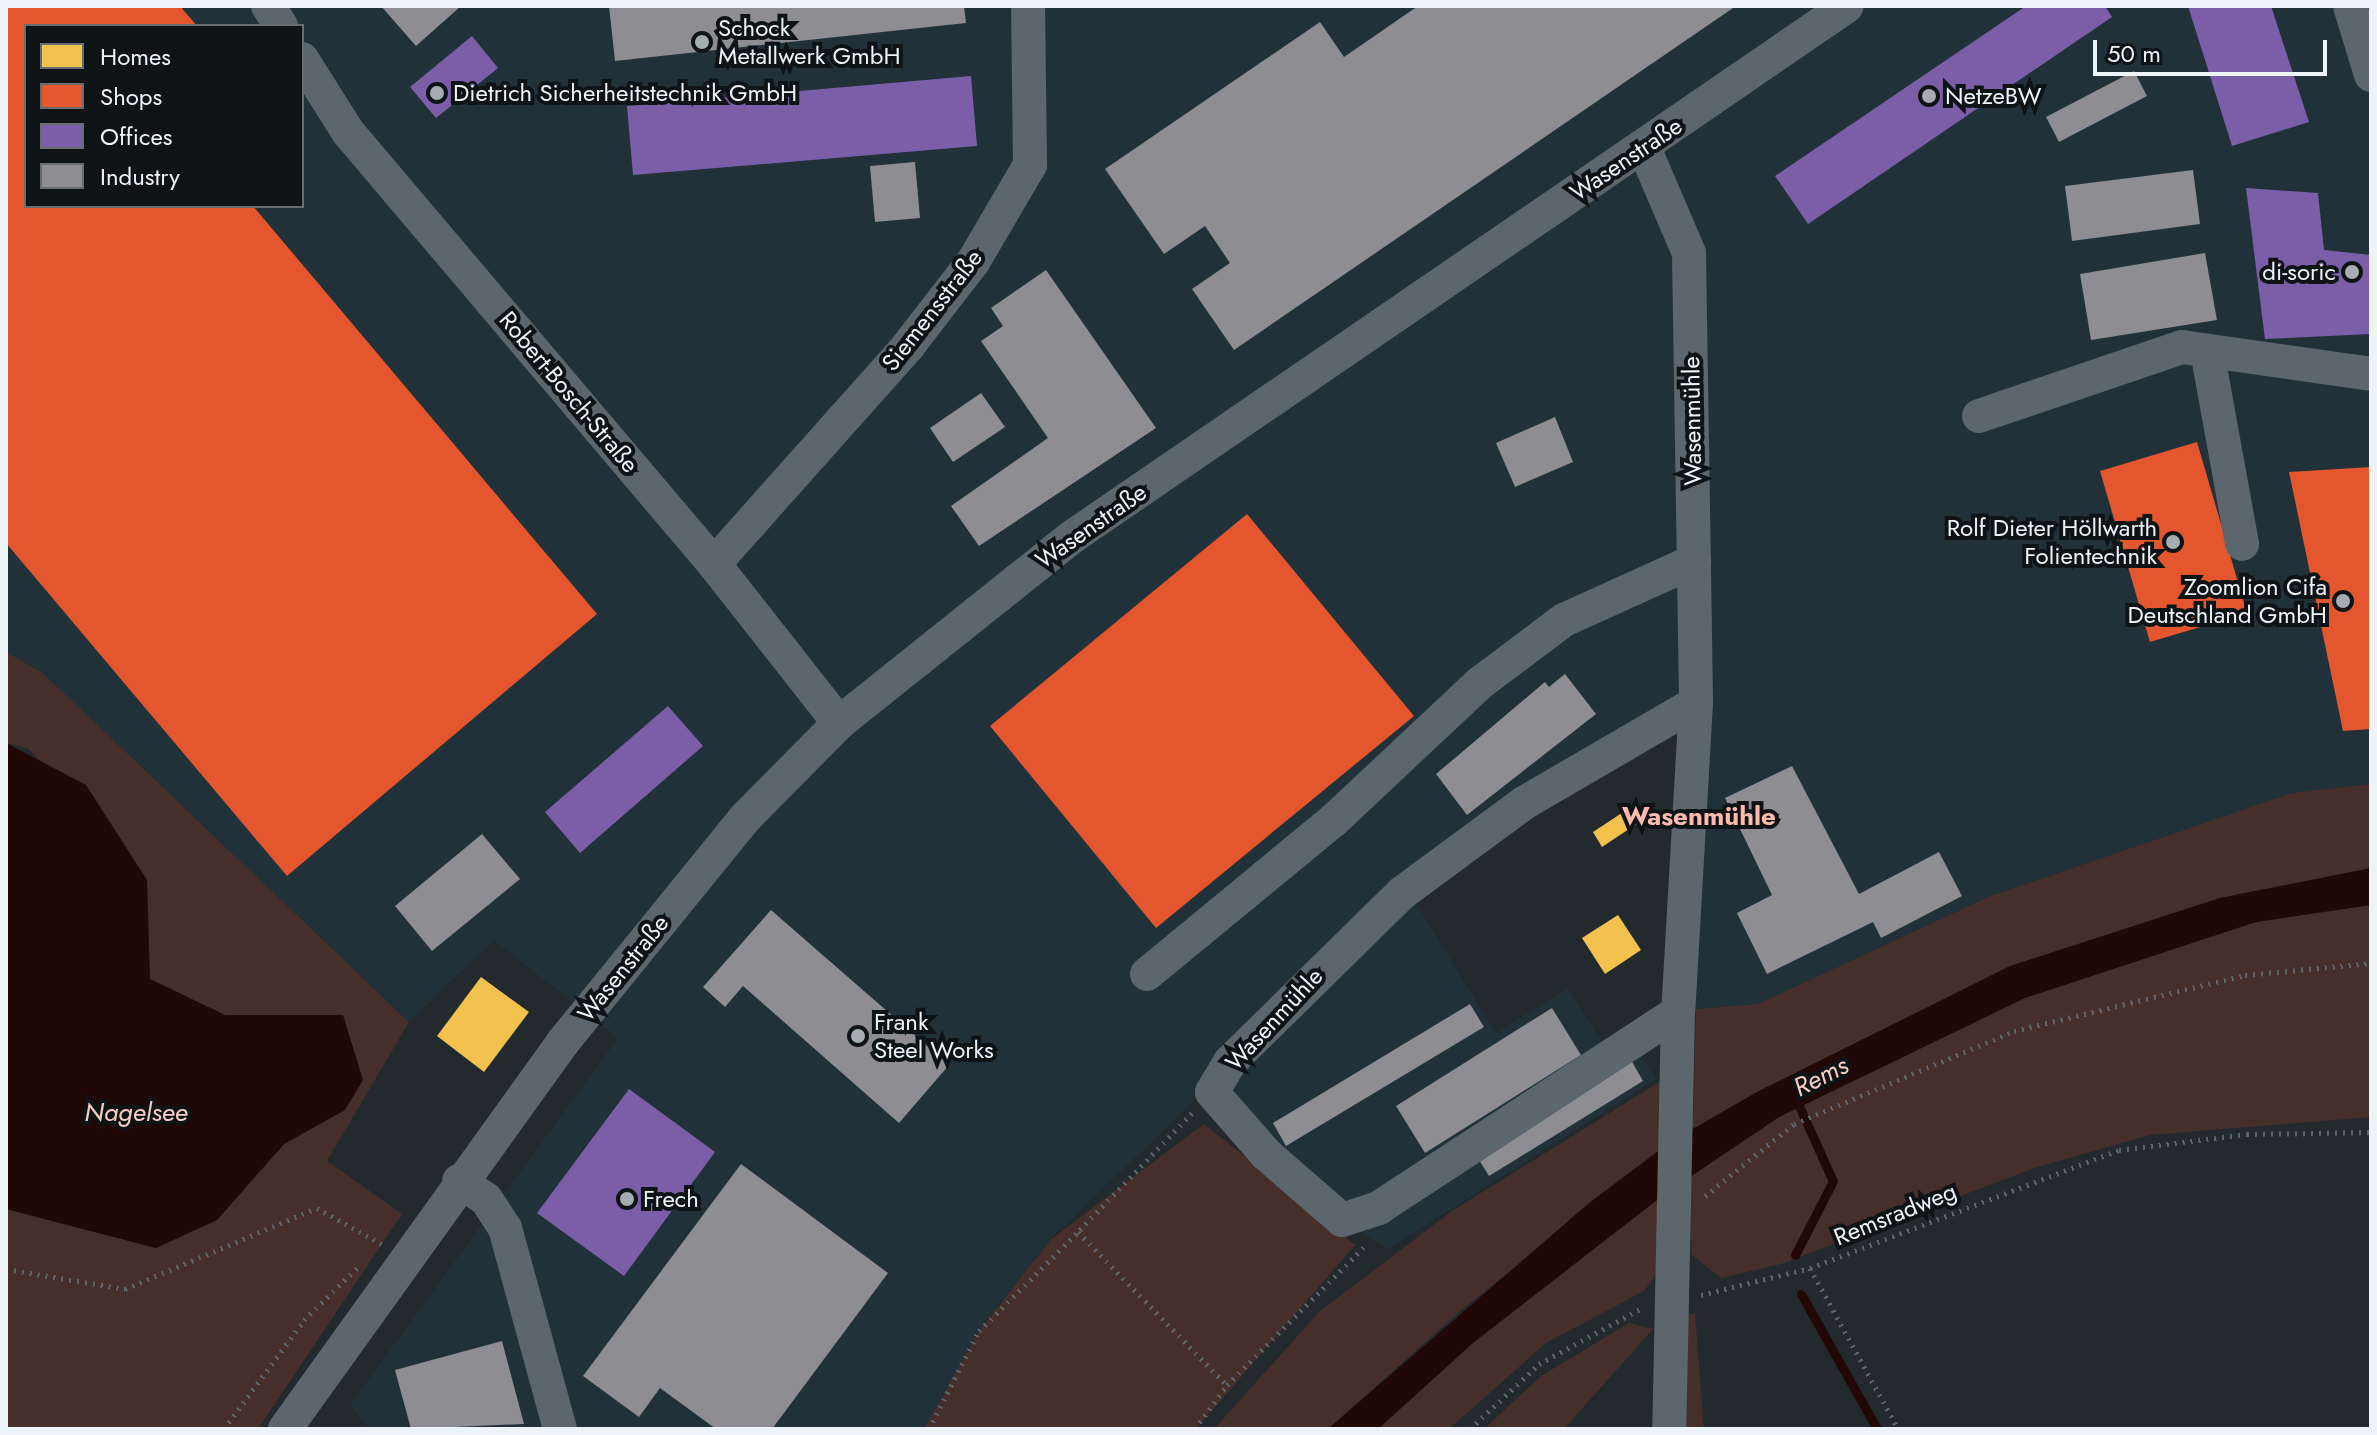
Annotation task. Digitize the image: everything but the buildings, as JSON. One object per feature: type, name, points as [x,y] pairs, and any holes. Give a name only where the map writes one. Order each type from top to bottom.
[{"type":"street","points":[[268,6],[280,24]]},
{"type":"street","name":"Siemensstraße","points":[[714,564],[908,346],[973,262],[1030,165],[1028,6]]},
{"type":"street","name":"Wasenstraße","points":[[285,1429],[394,1250],[459,1181],[672,906],[839,723],[1072,537],[1644,148],[1847,6]]},
{"type":"street","points":[[2350,6],[2371,75]]},
{"type":"street","name":"Robert-Bosch-Straße","points":[[304,62],[348,132],[714,564],[839,723]]},
{"type":"street","name":"Wasenmühle","points":[[1644,148],[1689,253],[1696,703],[1678,1012],[1681,1090],[1675,1242],[1691,1293],[1669,1429]]},
{"type":"street","points":[[1979,416],[2182,347],[2371,374]]},
{"type":"street","points":[[2207,351],[2242,544]]},
{"type":"street","points":[[1147,974],[1334,820],[1480,683],[1564,620],[1694,561]]},
{"type":"street","name":"Wasenmühle","points":[[1678,1012],[1379,1208],[1342,1220],[1266,1154],[1212,1092],[1240,1051],[1402,893],[1524,803],[1696,703]]},
{"type":"street","points":[[459,1181],[486,1199],[505,1228],[560,1429]]},
{"type":"path","points":[[1703,1211],[1704,1197],[1794,1124],[2014,1031],[2245,975],[2371,963]]},
{"type":"path","points":[[929,1429],[979,1331],[1212,1092]]},
{"type":"path","name":"Remsradweg","points":[[1470,1429],[1539,1364],[1632,1311],[1691,1293],[1810,1268],[2119,1150],[2247,1134],[2371,1132]]},
{"type":"path","points":[[6,1269],[125,1289],[317,1208],[394,1250],[304,1320],[224,1429]]},
{"type":"path","points":[[1195,1429],[1227,1385],[1362,1251],[1379,1208]]},
{"type":"path","points":[[1078,1232],[1227,1385]]},
{"type":"path","points":[[1810,1268],[1898,1429]]},
{"type":"shaded area","points":[[6,6],[2371,6],[2371,784],[2292,793],[1988,897],[1758,1004],[1696,1009],[1679,697],[1404,884],[1496,1033],[1568,988],[1607,1051],[1636,1049],[1656,1079],[1388,1249],[1326,1212],[1215,1081],[1050,1239],[978,1330],[928,1429],[369,1429],[350,1405],[618,1038],[494,940],[409,1022],[43,673],[6,652]]},
{"type":"shaded area","points":[[6,652],[43,673],[409,1022],[327,1161],[402,1214],[258,1429],[6,1429],[6,1209],[156,1248],[217,1220],[284,1144],[345,1110],[343,1015],[225,1015],[149,979],[147,880],[29,749],[6,743]]},
{"type":"shaded area","points":[[2371,784],[2371,868],[2220,898],[2010,966],[1693,1128],[1696,1009],[1758,1004],[1988,897],[2292,793]]},
{"type":"shaded area","points":[[2371,905],[2371,1117],[2150,1135],[2037,1167],[1781,1264],[1721,1278],[1692,1255],[1687,1179],[1779,1117],[2024,998],[2256,922]]},
{"type":"shaded area","points":[[1672,1074],[1669,1143],[1459,1312],[1328,1429],[1214,1429],[1320,1311],[1452,1211]]},
{"type":"shaded area","points":[[1204,1124],[1355,1245],[1196,1429],[924,1429],[979,1331],[1050,1240]]},
{"type":"shaded area","points":[[1666,1193],[1666,1261],[1644,1291],[1546,1343],[1449,1429],[1378,1429],[1474,1342]]},
{"type":"shaded area","points":[[1695,1313],[1704,1429],[1679,1429],[1684,1316]]},
{"type":"shaded area","points":[[1629,1323],[1653,1329],[1564,1429],[1484,1429],[1541,1376]]},
{"type":"water","name":"Nagelsee","points":[[6,743],[86,785],[147,880],[150,979],[225,1015],[343,1015],[363,1080],[345,1110],[284,1144],[217,1220],[156,1248],[6,1209]]},
{"type":"water","name":"Rems","points":[[2371,868],[2371,905],[2256,922],[2025,998],[1779,1117],[1666,1193],[1474,1342],[1378,1429],[1328,1429],[1589,1203],[1669,1143],[1755,1093],[2010,966],[2220,898]]},
{"type":"waterway","name":"Rems","points":[[1795,1097],[1833,1181],[1795,1255]]},
{"type":"waterway","points":[[1801,1294],[1877,1429]]},
{"type":"place","name":"Schock Metallwerk GmbH","points":[[702,42]]},
{"type":"place","name":"Dietrich Sicherheitstechnik GmbH","points":[[437,93]]},
{"type":"place","name":"NetzeBW","points":[[1929,96]]},
{"type":"place","name":"di-soric","points":[[2352,272]]},
{"type":"place","name":"Rolf Dieter Höllwarth Folientechnik","points":[[2173,542]]},
{"type":"place","name":"Zoomlion Cifa Deutschland GmbH","points":[[2343,601]]},
{"type":"place","name":"Frank Steel Works","points":[[858,1036]]},
{"type":"place","name":"Frech","points":[[627,1199]]},
{"type":"district","name":"Wasenmühle","points":[[1699,817]]}]
